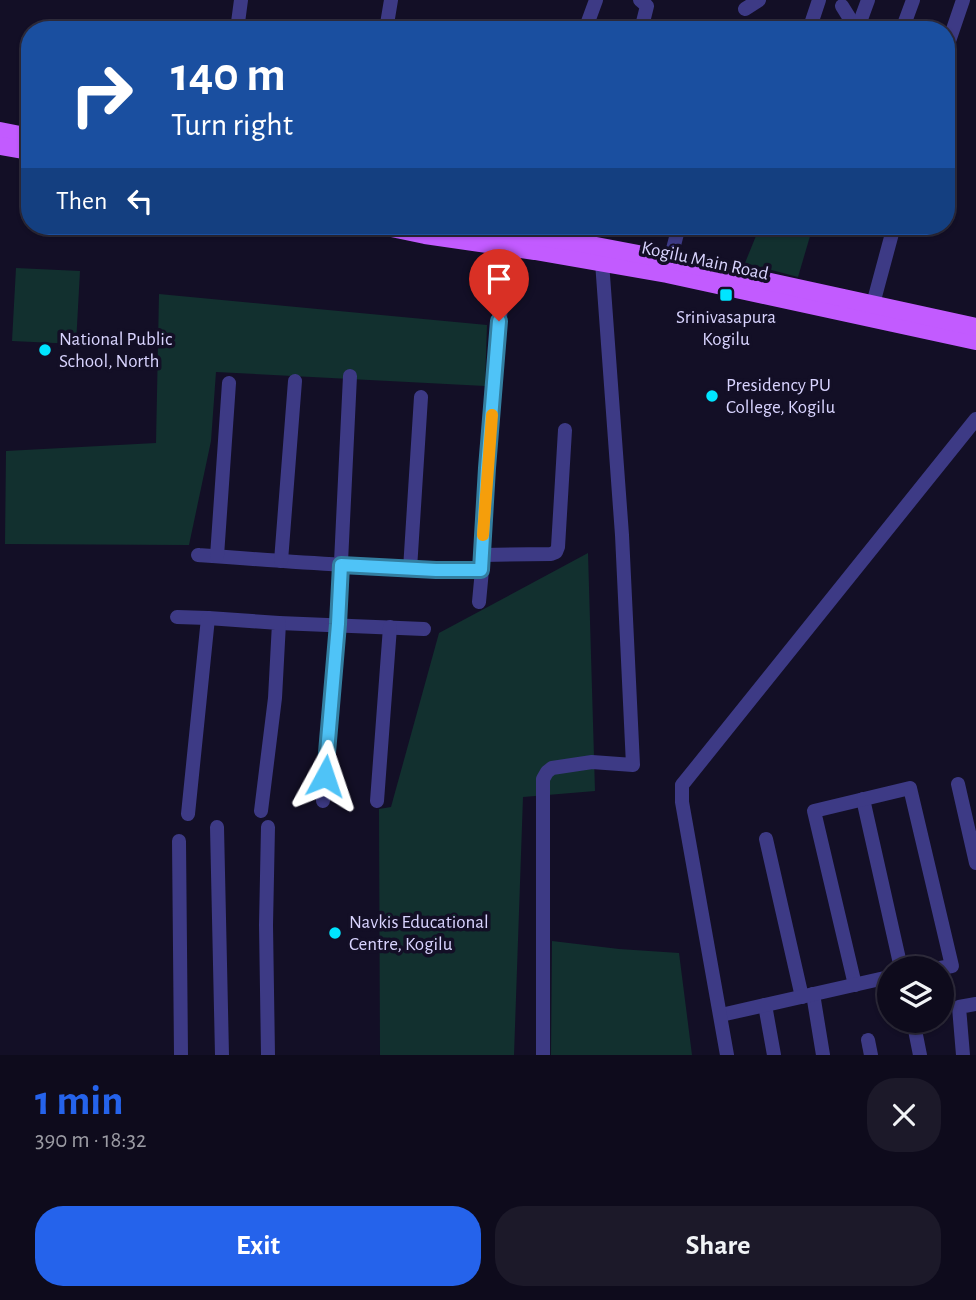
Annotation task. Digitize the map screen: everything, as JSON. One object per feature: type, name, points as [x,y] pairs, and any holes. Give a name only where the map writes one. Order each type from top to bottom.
[{"type":"main road","points":[[0,131],[21,135]]},
{"type":"main road","points":[[0,146],[21,150]]},
{"type":"main road","name":"Kogilu Main Road","points":[[425,235],[506,240],[553,235]]},
{"type":"main road","name":"Kogilu Main Road","points":[[488,235],[602,262],[669,267],[873,304],[976,327]]},
{"type":"main road","name":"Kogilu Main Road","points":[[578,235],[669,267],[976,341]]},
{"type":"street","points":[[238,21],[241,0]]},
{"type":"street","points":[[388,21],[391,0]]},
{"type":"street","points":[[588,21],[596,0]]},
{"type":"street","points":[[640,0],[647,6],[643,21]]},
{"type":"street","points":[[746,9],[759,0]]},
{"type":"street","points":[[860,21],[868,0]]},
{"type":"street","points":[[905,21],[913,0]]},
{"type":"street","points":[[955,24],[963,0]]},
{"type":"street","points":[[812,21],[820,1]]},
{"type":"street","points":[[842,6],[851,21]]},
{"type":"street","points":[[669,267],[677,235]]},
{"type":"street","points":[[873,304],[892,235]]},
{"type":"street","points":[[479,602],[506,240]]},
{"type":"street","points":[[543,1055],[543,779],[552,768],[592,762],[633,765],[622,535],[602,262]]},
{"type":"street","points":[[323,802],[338,624],[350,376]]},
{"type":"street","points":[[281,561],[295,381]]},
{"type":"street","points":[[217,556],[229,383]]},
{"type":"street","points":[[410,569],[421,397]]},
{"type":"street","points":[[727,1055],[682,802],[682,785],[976,419]]},
{"type":"street","points":[[482,555],[555,552],[558,547],[565,430]]},
{"type":"street","points":[[198,555],[410,569],[481,570]]},
{"type":"street","points":[[177,617],[424,629]]},
{"type":"street","points":[[188,814],[208,618]]},
{"type":"street","points":[[261,811],[275,698],[279,623]]},
{"type":"street","points":[[377,801],[390,628]]},
{"type":"street","points":[[958,784],[976,863]]},
{"type":"street","points":[[855,985],[814,811],[910,788],[950,956]]},
{"type":"street","points":[[863,799],[898,956]]},
{"type":"street","points":[[217,827],[222,1055]]},
{"type":"street","points":[[268,827],[268,1055]]},
{"type":"street","points":[[766,839],[822,1055]]},
{"type":"street","points":[[179,841],[181,1055]]},
{"type":"street","points":[[721,1015],[877,980]]},
{"type":"street","points":[[963,1055],[959,1007],[976,1004]]},
{"type":"street","points":[[765,1005],[774,1055]]},
{"type":"street","points":[[916,1033],[920,1055]]},
{"type":"street","points":[[868,1040],[871,1055]]},
{"type":"green space","points":[[756,235],[810,235],[798,277],[745,263]]},
{"type":"green space","points":[[16,268],[80,271],[76,344],[12,341]]},
{"type":"green space","points":[[159,294],[487,325],[485,386],[216,372],[211,441],[189,545],[5,544],[6,451],[156,443]]},
{"type":"green space","points":[[588,553],[595,791],[523,797],[514,1055],[380,1055],[379,809],[391,807],[439,633]]},
{"type":"green space","points":[[552,941],[679,953],[692,1055],[551,1055]]},
{"type":"slow traffic","points":[[483,535],[492,415]]},
{"type":"place","name":"Srinivasapura Kogilu","points":[[726,295]]},
{"type":"place","name":"National Public School, North","points":[[45,350]]},
{"type":"place","name":"Presidency PU College, Kogilu","points":[[712,396]]},
{"type":"place","name":"Navkis Educational Centre, Kogilu","points":[[335,933]]},
{"type":"route","points":[[325,776],[341,565],[481,570],[499,321]]}]
